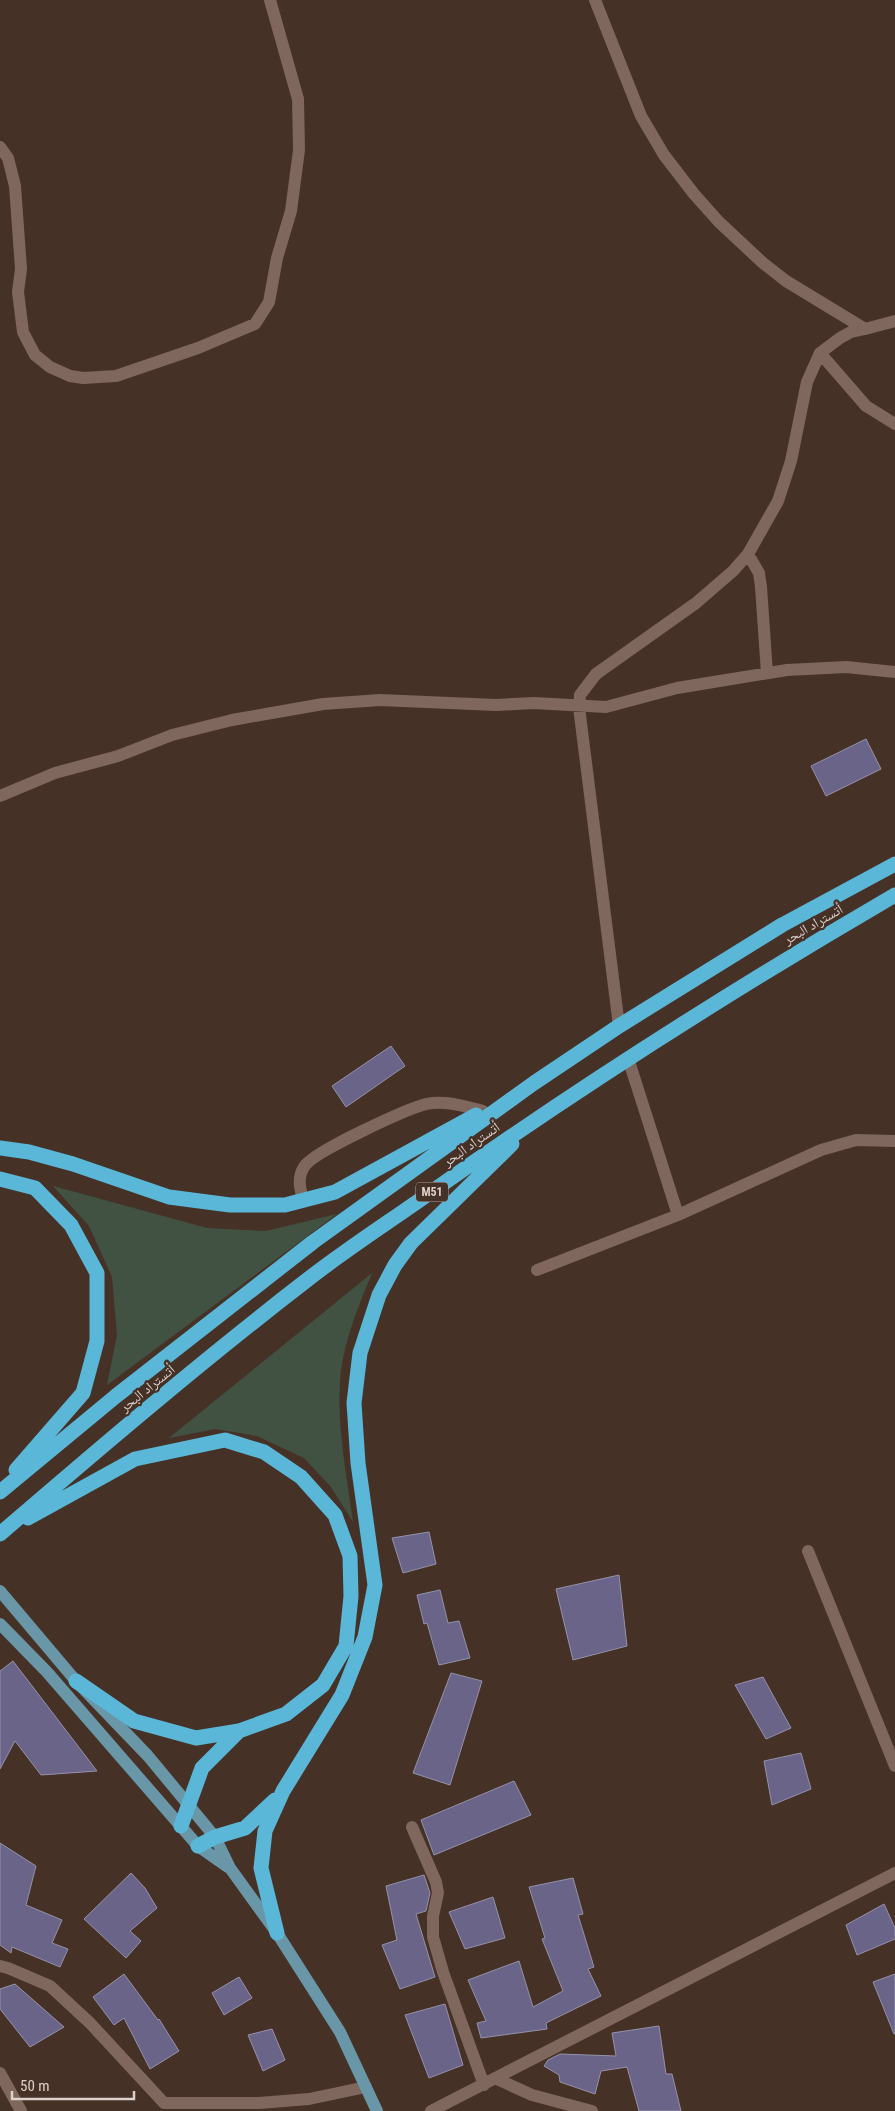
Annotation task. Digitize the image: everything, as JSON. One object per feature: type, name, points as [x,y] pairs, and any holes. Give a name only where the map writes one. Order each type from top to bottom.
[{"type":"highway","name":"أتستراد البحر","points":[[0,1492],[116,1396],[313,1242],[534,1083],[619,1026],[782,925],[895,864]]},
{"type":"highway","name":"أتستراد البحر","points":[[0,1533],[115,1435],[309,1278],[534,1119],[771,967],[895,894]]},
{"type":"highway","points":[[0,1148],[29,1152],[73,1164],[169,1197],[230,1205],[284,1205],[335,1192],[534,1083]]},
{"type":"highway","points":[[277,1933],[261,1868],[265,1831],[283,1791],[342,1695],[365,1637],[375,1586],[358,1463],[354,1403],[360,1353],[379,1295],[395,1265],[411,1243],[494,1163],[534,1119]]},
{"type":"highway","points":[[0,1179],[34,1188],[70,1225],[97,1272],[97,1341],[83,1394],[0,1488]]},
{"type":"highway","points":[[0,1533],[135,1459],[225,1440],[264,1452],[301,1477],[335,1515],[350,1556],[351,1596],[346,1646],[323,1685],[286,1714],[240,1731],[196,1738],[134,1721],[76,1681]]},
{"type":"highway","points":[[181,1826],[190,1806],[202,1768],[240,1731]]},
{"type":"highway","points":[[198,1846],[245,1828],[283,1791]]},
{"type":"main road","points":[[2,1593],[76,1681],[148,1756],[215,1838],[230,1868],[277,1933],[340,2032],[377,2111]]},
{"type":"main road","points":[[0,1624],[47,1672],[198,1846],[230,1868]]},
{"type":"street","points":[[0,147],[8,158],[15,186],[21,269],[18,292],[23,332],[35,355],[50,367],[70,376],[83,378],[116,376],[198,348],[255,324],[269,302],[292,204],[299,150],[298,99],[270,0]]},
{"type":"street","points":[[595,0],[642,116],[664,155],[694,194],[719,222],[763,263],[786,281],[865,329]]},
{"type":"street","points":[[619,1026],[579,706],[580,695],[596,674],[696,603],[733,571],[748,554],[778,501],[791,460],[807,382],[820,354],[851,332],[895,321]]},
{"type":"street","points":[[820,354],[866,406],[895,424]]},
{"type":"street","points":[[748,554],[759,573],[767,673]]},
{"type":"street","points":[[0,796],[55,773],[118,756],[172,735],[232,720],[303,707],[380,700],[496,705],[534,703],[606,707],[620,705],[678,688],[767,673],[826,667],[863,667],[895,672]]},
{"type":"street","points":[[628,1058],[678,1215]]},
{"type":"street","points":[[303,1200],[299,1183],[304,1166],[317,1154],[400,1114],[427,1104],[455,1103],[483,1111]]},
{"type":"street","points":[[537,1270],[678,1215],[821,1150],[856,1140],[895,1141]]},
{"type":"street","points":[[808,1551],[895,1766]]},
{"type":"street","points":[[412,1827],[436,1882],[438,1893],[432,1916],[433,1937],[443,1972],[484,2085]]},
{"type":"street","points":[[431,2111],[497,2079],[895,1873]]},
{"type":"street","points":[[0,1966],[50,1986],[90,2023],[164,2103],[269,2102],[309,2099],[366,2087]]},
{"type":"street","points":[[0,2073],[21,2111]]},
{"type":"street","points":[[497,2079],[532,2095],[592,2111]]},
{"type":"green space","points":[[53,1186],[207,1228],[266,1231],[337,1214],[107,1385],[117,1335],[112,1277],[89,1226]]},
{"type":"green space","points":[[372,1273],[356,1313],[341,1368],[339,1400],[341,1435],[353,1522],[331,1487],[304,1458],[257,1436],[215,1429],[169,1438]]},
{"type":"building","points":[[866,739],[881,769],[826,796],[811,766]]},
{"type":"building","points":[[391,1046],[405,1066],[346,1107],[332,1086]]},
{"type":"building","points":[[429,1532],[436,1564],[403,1573],[392,1538]]},
{"type":"building","points":[[619,1575],[627,1646],[573,1660],[556,1589]]},
{"type":"building","points":[[440,1590],[448,1623],[459,1621],[470,1658],[439,1665],[427,1623],[424,1624],[417,1595]]},
{"type":"building","points":[[13,1661],[97,1771],[41,1775],[15,1741],[0,1769],[0,1671]]},
{"type":"building","points":[[451,1673],[482,1681],[450,1785],[413,1773]]},
{"type":"building","points":[[763,1677],[791,1728],[766,1739],[735,1685]]},
{"type":"building","points":[[801,1753],[811,1789],[772,1805],[764,1761]]},
{"type":"building","points":[[514,1781],[531,1815],[434,1855],[421,1820]]},
{"type":"building","points":[[0,1843],[36,1866],[26,1905],[62,1920],[52,1943],[68,1949],[60,1967],[12,1947],[11,1953],[0,1945]]},
{"type":"building","points":[[131,1873],[145,1888],[157,1908],[130,1931],[141,1941],[126,1958],[84,1919]]},
{"type":"building","points":[[424,1875],[430,1893],[426,1911],[416,1914],[435,1977],[400,1989],[382,1945],[397,1940],[386,1886]]},
{"type":"building","points":[[573,1878],[583,1914],[578,1915],[594,1967],[588,1969],[601,1996],[546,2023],[547,2029],[481,2038],[477,2023],[486,2021],[468,1980],[519,1961],[533,2007],[563,1991],[542,1939],[545,1938],[529,1887]]},
{"type":"building","points":[[493,1897],[505,1938],[465,1949],[449,1912]]},
{"type":"building","points":[[884,1904],[895,1928],[895,1939],[857,1955],[846,1925]]},
{"type":"building","points":[[124,1974],[159,2019],[179,2051],[150,2069],[124,2018],[114,2025],[93,1997]]},
{"type":"building","points":[[895,1974],[895,2034],[894,2034],[873,1982]]},
{"type":"building","points":[[239,1977],[252,1998],[224,2015],[212,1993]]},
{"type":"building","points":[[15,1984],[64,2027],[30,2047],[0,2009],[0,1989]]},
{"type":"building","points":[[445,2004],[463,2065],[429,2078],[405,2015]]},
{"type":"building","points":[[659,2026],[666,2074],[672,2074],[681,2111],[639,2111],[627,2067],[601,2071],[595,2094],[560,2082],[559,2075],[544,2066],[548,2060],[560,2054],[616,2056],[612,2033]]},
{"type":"building","points":[[272,2029],[285,2060],[263,2071],[248,2035]]}]
